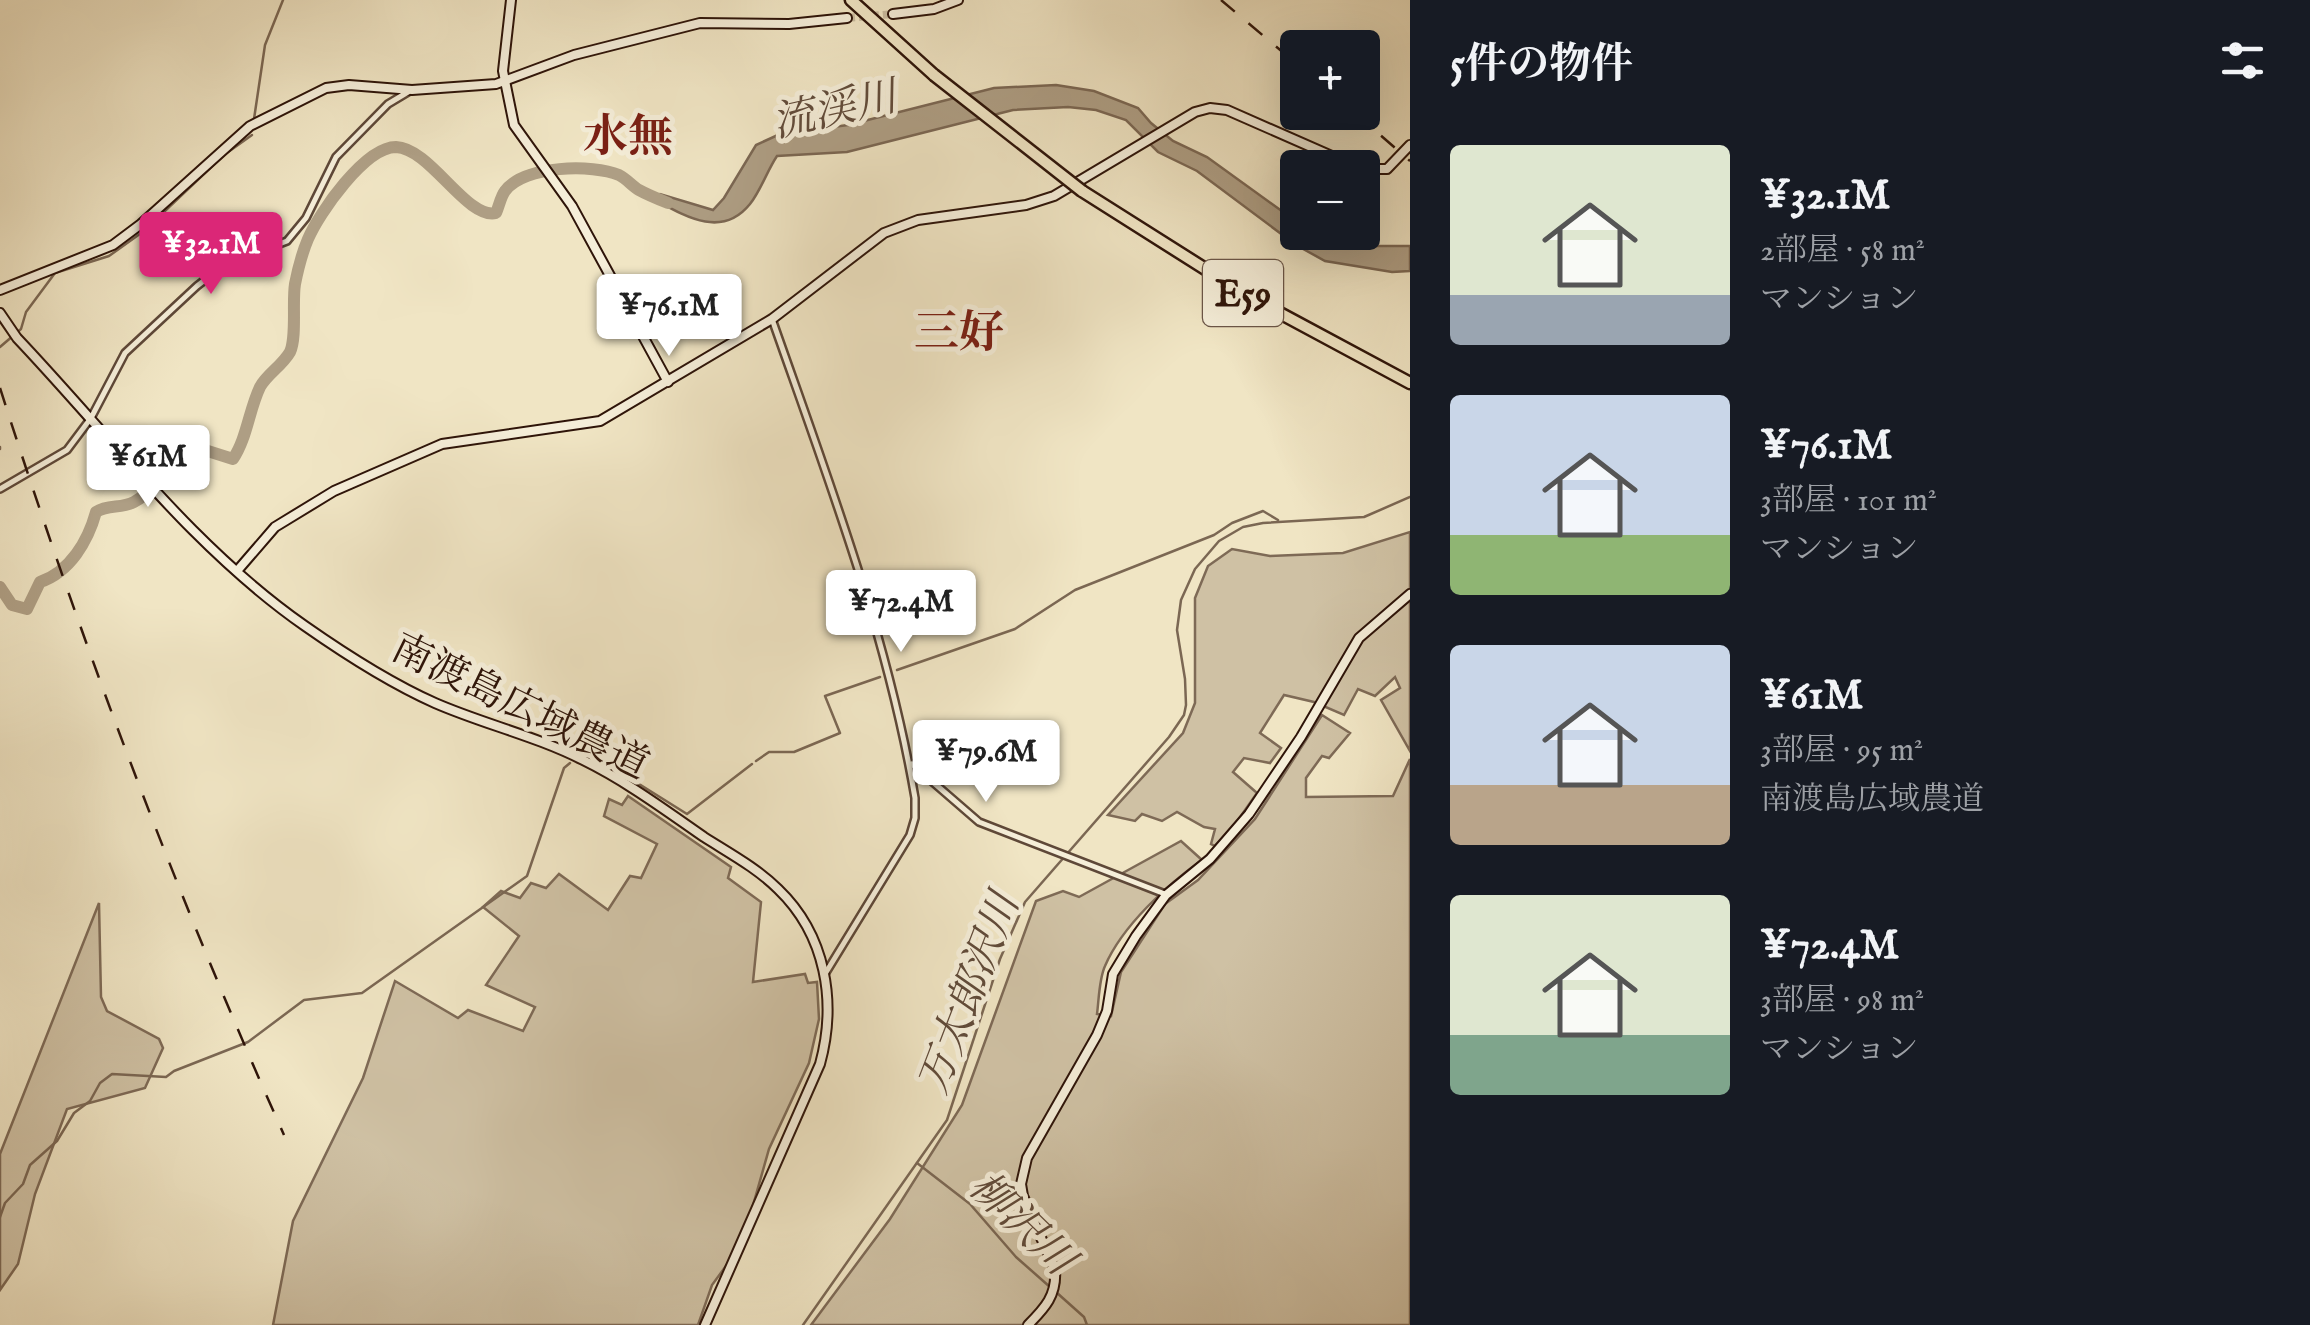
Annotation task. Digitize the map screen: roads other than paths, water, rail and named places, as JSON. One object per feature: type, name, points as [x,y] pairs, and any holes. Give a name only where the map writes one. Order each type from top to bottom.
[{"type":"highway","name":"E59","points":[[852,0],[934,76],[1082,191],[1248,296],[1410,383]]},
{"type":"street","points":[[511,0],[504,81],[514,125],[562,193],[668,382]]},
{"type":"street","points":[[893,14],[958,0]]},
{"type":"street","points":[[0,290],[122,240],[250,126],[314,92],[349,85],[412,90],[504,81],[574,55],[700,23],[789,24],[847,18]]},
{"type":"street","points":[[0,489],[67,450],[91,418],[114,368],[135,342],[213,272],[287,241],[306,218],[336,156],[388,104],[412,90]]},
{"type":"street","points":[[236,571],[275,527],[334,492],[424,450],[442,444],[591,424],[772,319],[884,234],[918,220],[1043,200],[1204,110],[1222,109],[1319,150]]},
{"type":"street","points":[[1380,169],[1387,169],[1410,145]]},
{"type":"street","name":"南渡島広域農道","points":[[0,314],[181,520],[302,625],[406,689],[582,759],[749,866],[793,905],[814,939],[826,974],[828,1018],[820,1064],[705,1325]]},
{"type":"street","points":[[772,319],[856,559],[881,645],[915,798],[913,827],[826,974]]},
{"type":"street","points":[[1028,1325],[1047,1306],[1056,1280],[1023,1196],[1023,1172],[1104,1018],[1117,966],[1166,895],[1210,860],[1250,814],[1319,708],[1347,654],[1369,628],[1410,594]]},
{"type":"street","points":[[909,763],[979,822],[1166,895]]},
{"type":"waterway","points":[[254,119],[265,45],[283,0]]},
{"type":"waterway","points":[[148,227],[224,155],[252,135]]},
{"type":"waterway","name":"流渓川","points":[[0,587],[12,605],[27,609],[40,582],[60,571],[76,554],[96,512],[142,497],[192,446],[233,459],[260,387],[290,352],[295,284],[308,239],[344,183],[384,150],[409,150],[485,212],[496,213],[504,193],[514,182],[543,172],[577,168],[619,175],[639,190],[668,203]]},
{"type":"waterway","points":[[0,347],[21,329],[26,312],[55,273],[109,256],[144,231]]},
{"type":"waterway","name":"万太郎沢川","points":[[803,1325],[947,1120],[1000,959],[1025,902],[1184,715],[1185,679],[1177,630],[1181,600],[1195,569],[1219,541],[1243,527],[1364,517],[1410,497]]},
{"type":"waterway","points":[[897,670],[1015,629],[1075,590],[1214,535],[1232,523],[1263,511],[1278,520]]},
{"type":"waterway","points":[[756,761],[769,752],[794,752],[840,733],[825,696],[880,677]]},
{"type":"waterway","points":[[579,753],[583,749],[687,814],[752,764]]},
{"type":"waterway","points":[[0,1217],[5,1203],[23,1184],[30,1165],[57,1141],[74,1113],[90,1101],[100,1083],[112,1074],[166,1077],[248,1042],[304,1000],[362,993],[527,876],[564,768],[570,763]]},
{"type":"waterway","name":"柳沢川","points":[[917,1163],[970,1204],[1016,1257],[1050,1287]]},
{"type":"waterway","name":"柳沢川","points":[[1056,1292],[1084,1317],[1087,1325]]},
{"type":"tunnel","points":[[847,18],[893,14]]},
{"type":"railway","points":[[1221,0],[1280,50]]},
{"type":"railway","points":[[1375,130],[1410,161]]},
{"type":"railway","points":[[0,388],[63,578],[132,765],[205,951],[284,1135]]},
{"type":"district","name":"水無","points":[[628,135]]},
{"type":"district","name":"三好","points":[[959,331]]}]
